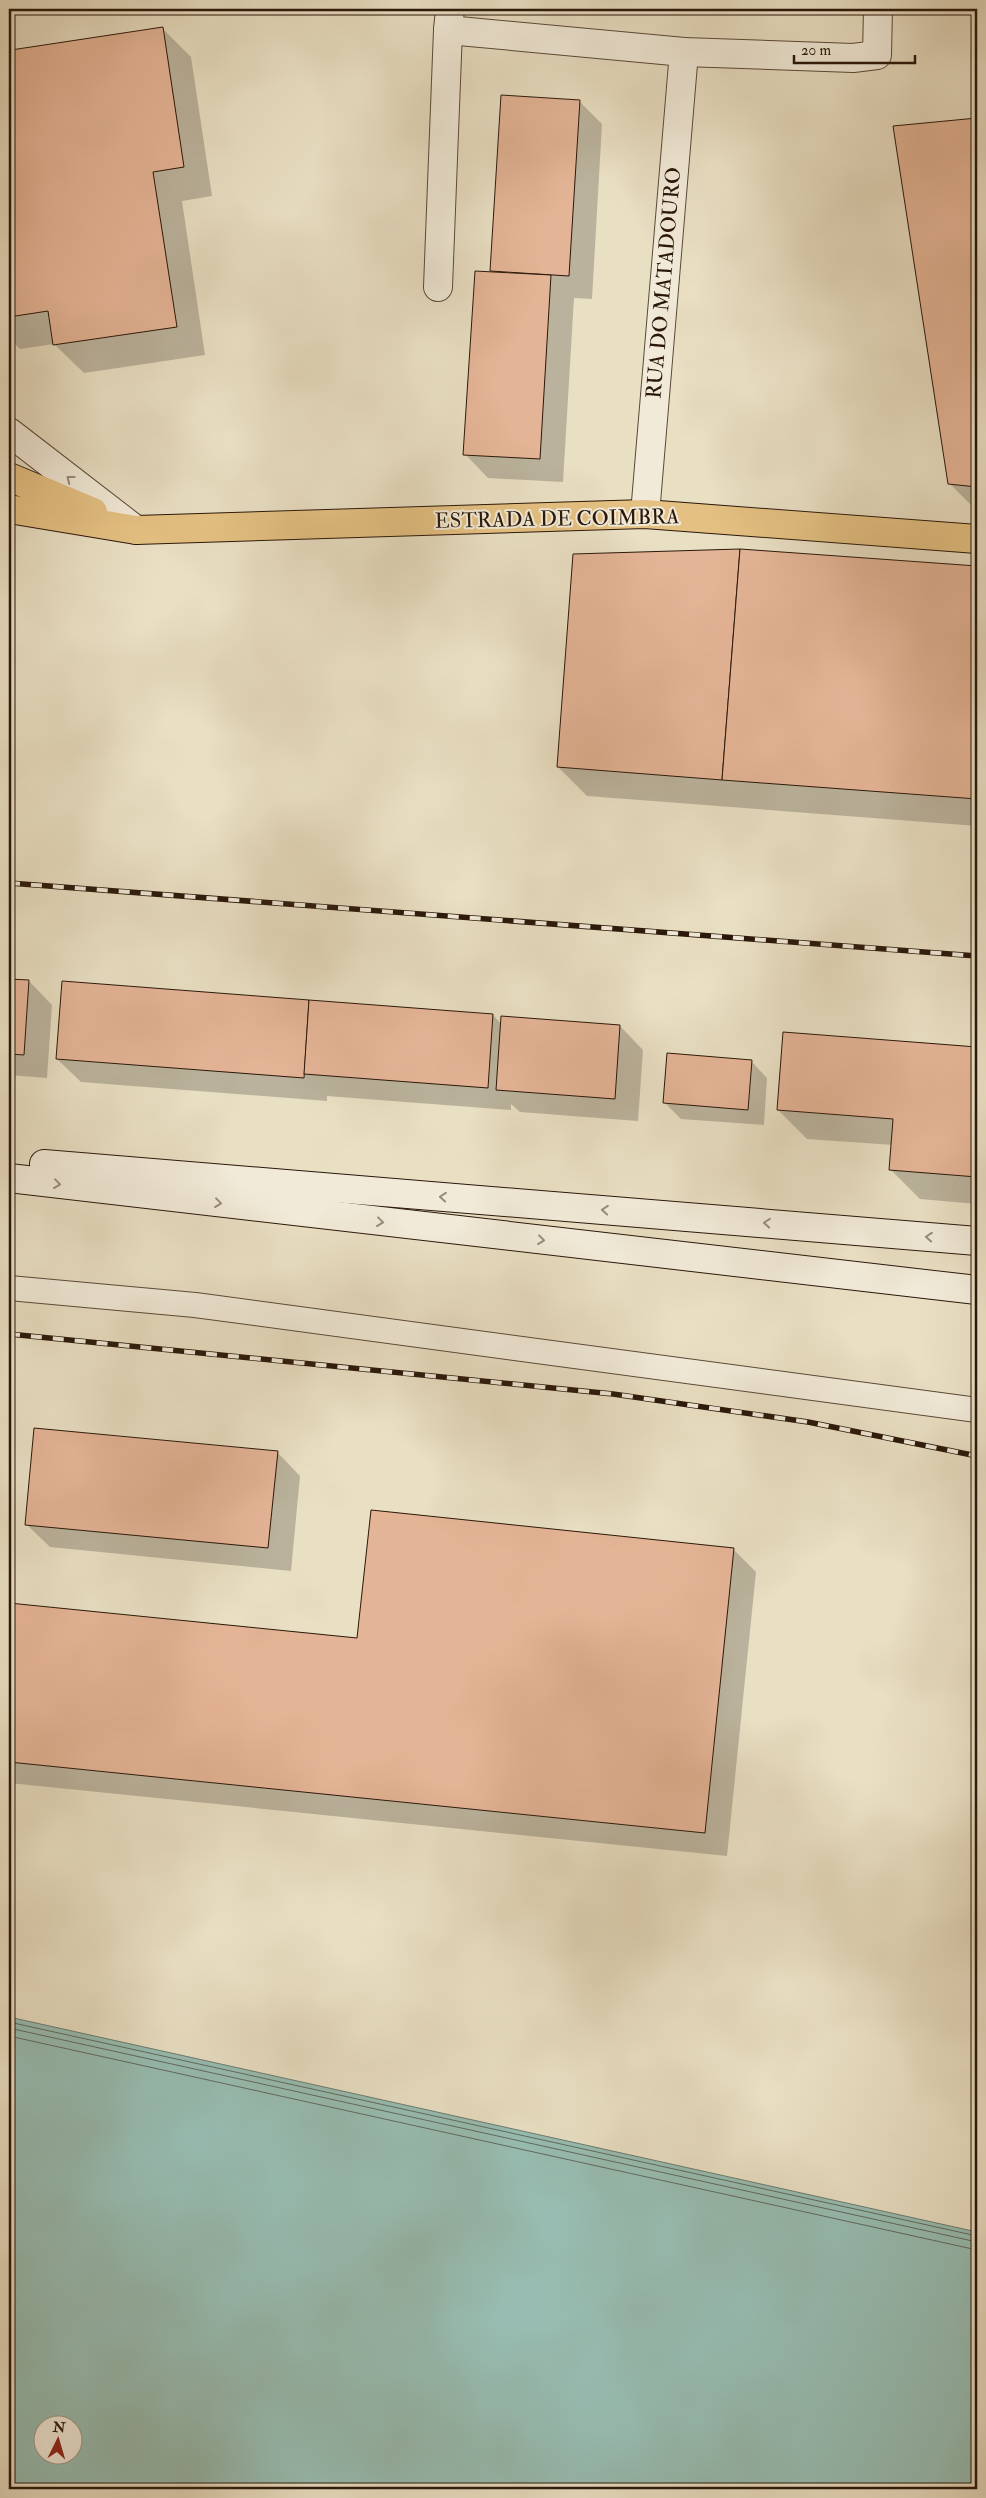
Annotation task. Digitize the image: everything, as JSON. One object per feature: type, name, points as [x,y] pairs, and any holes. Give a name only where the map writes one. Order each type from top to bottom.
[{"type":"main road","points":[[438,287],[449,19],[684,52],[853,58],[877,55],[878,9]]},
{"type":"main road","name":"RUA DO MATADOURO","points":[[644,514],[684,52]]},
{"type":"main road","points":[[9,432],[136,530]]},
{"type":"main road","points":[[9,477],[136,530]]},
{"type":"main road","points":[[9,509],[136,530]]},
{"type":"main road","name":"ESTRADA DE COIMBRA","points":[[136,530],[644,514],[977,539]]},
{"type":"main road","points":[[9,1161],[977,1241]]},
{"type":"main road","points":[[9,1178],[977,1290]]},
{"type":"lane","points":[[9,1288],[196,1305],[977,1410]]},
{"type":"water","points":[[9,2017],[977,2232],[977,2489],[9,2489]]},
{"type":"building","points":[[163,27],[184,167],[153,172],[177,327],[53,345],[48,311],[9,317],[9,69],[14,68],[11,50]]},
{"type":"building","points":[[501,95],[580,100],[569,276],[490,271]]},
{"type":"building","points":[[977,118],[977,487],[948,484],[893,126]]},
{"type":"building","points":[[475,271],[551,275],[540,459],[463,455]]},
{"type":"building","points":[[740,549],[722,780],[557,767],[573,554]]},
{"type":"building","points":[[740,549],[977,566],[977,799],[722,780]]},
{"type":"building","points":[[9,979],[29,980],[24,1055],[9,1054]]},
{"type":"building","points":[[62,981],[309,1000],[304,1078],[56,1059]]},
{"type":"building","points":[[309,1000],[493,1014],[488,1088],[304,1074]]},
{"type":"building","points":[[501,1016],[620,1025],[615,1099],[496,1090]]},
{"type":"building","points":[[783,1032],[977,1047],[977,1177],[889,1170],[893,1119],[777,1110]]},
{"type":"building","points":[[667,1053],[752,1060],[748,1110],[663,1103]]},
{"type":"building","points":[[34,1428],[278,1451],[268,1548],[25,1525]]},
{"type":"building","points":[[371,1510],[734,1548],[705,1833],[9,1762],[9,1603],[357,1638]]},
{"type":"railway","points":[[9,883],[977,956]]},
{"type":"railway","points":[[9,1334],[613,1394],[808,1422],[977,1456]]}]
